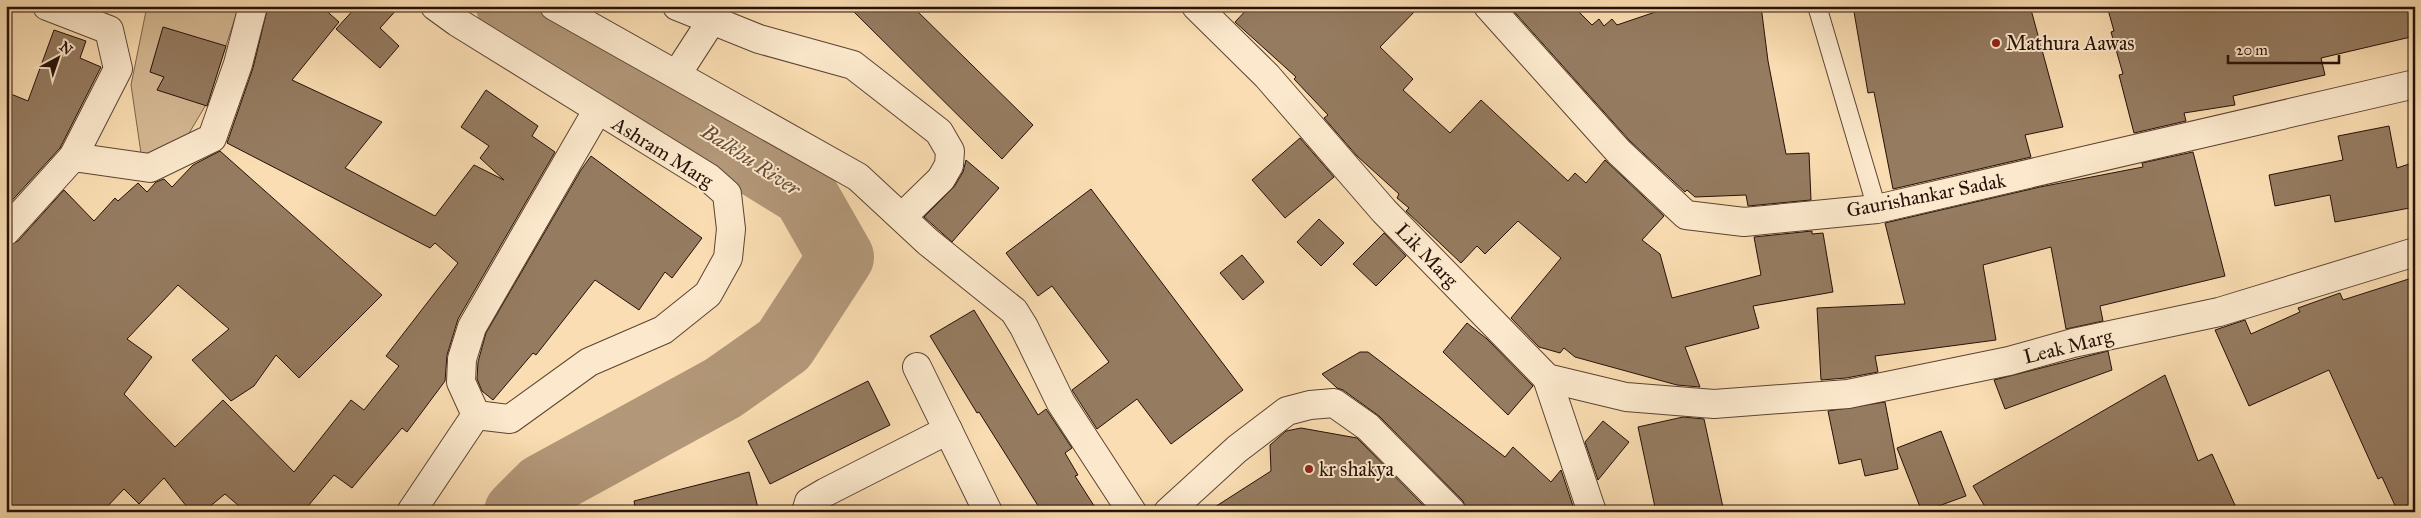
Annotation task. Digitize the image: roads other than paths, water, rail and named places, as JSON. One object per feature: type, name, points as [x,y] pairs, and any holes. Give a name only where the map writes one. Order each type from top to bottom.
[{"type":"street","points":[[6,231],[73,157],[118,69],[109,30],[47,6]]},
{"type":"street","points":[[73,157],[150,168],[212,138],[238,64],[253,6]]},
{"type":"street","name":"Ashram Marg","points":[[435,6],[597,111],[709,178],[727,194],[731,229],[728,258],[708,294],[663,330],[589,362],[510,419],[476,415]]},
{"type":"street","points":[[554,6],[858,177],[928,242],[1014,311],[1024,327],[1061,403],[1132,512]]},
{"type":"street","points":[[677,6],[759,39],[854,65],[940,132],[950,151],[949,165],[941,179],[902,217]]},
{"type":"street","name":"Lik Marg","points":[[1196,6],[1267,76],[1384,211],[1547,378]]},
{"type":"street","name":"Gaurishankar Sadak","points":[[1488,6],[1619,152],[1686,215],[1744,222],[1877,209],[2415,84]]},
{"type":"street","points":[[677,74],[712,20]]},
{"type":"street","points":[[410,512],[476,415],[461,382],[462,359],[472,327],[597,111]]},
{"type":"street","name":"Leak Marg","points":[[1547,378],[1626,397],[1714,404],[1848,394],[2009,361],[2073,343],[2219,312],[2415,252]]},
{"type":"street","points":[[916,366],[988,512]]},
{"type":"street","points":[[1547,378],[1592,512]]},
{"type":"street","points":[[1168,512],[1238,448],[1287,411],[1310,405],[1334,404],[1368,427],[1452,512]]},
{"type":"street","points":[[806,512],[809,502],[826,492],[948,430]]},
{"type":"lane","points":[[1817,6],[1877,209]]},
{"type":"waterway","name":"Balkhu River","points":[[509,6],[614,76],[805,194],[841,257],[784,345],[723,388],[542,487],[517,512]]},
{"type":"place","name":"Mathura Aawas","points":[[1996,43]]},
{"type":"place","name":"kr shakya","points":[[1309,469]]}]
